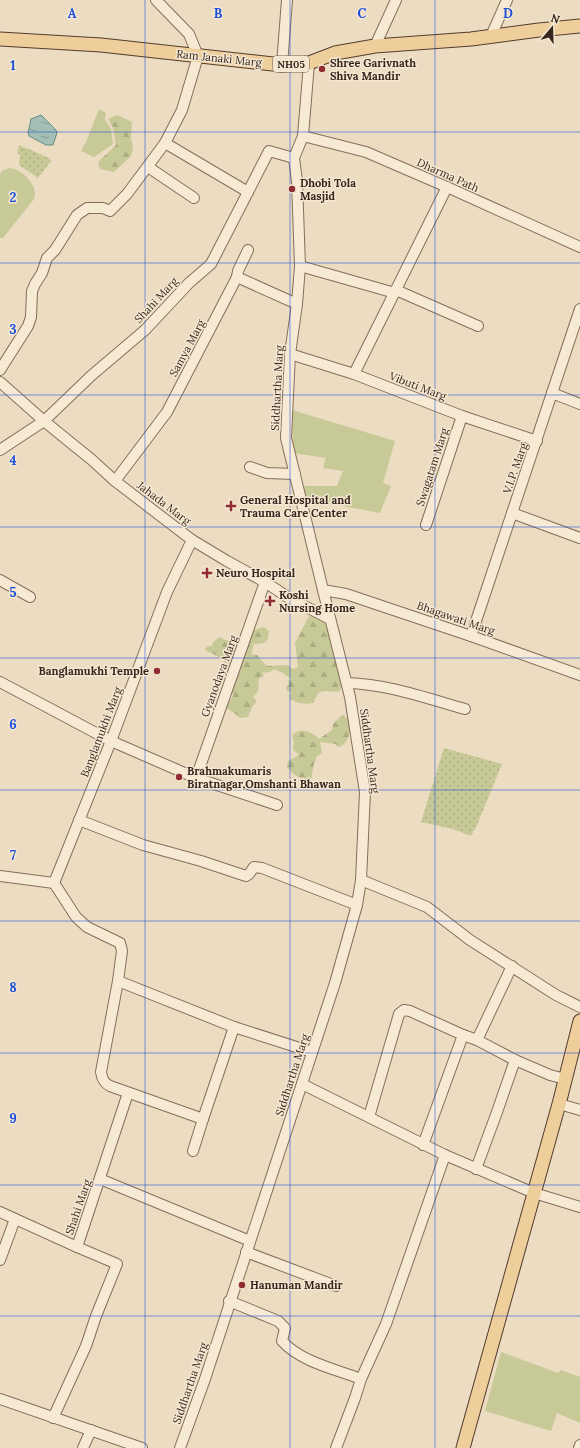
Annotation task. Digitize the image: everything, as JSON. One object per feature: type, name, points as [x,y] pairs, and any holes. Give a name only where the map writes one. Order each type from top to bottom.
[{"type":"main road","name":"Ram Janaki Marg","points":[[0,39],[101,46],[282,65],[309,63],[335,53],[375,46],[491,36],[580,26]]},
{"type":"main road","points":[[463,1448],[566,1079],[580,1021]]},
{"type":"street","points":[[0,370],[28,326],[31,317],[32,291],[42,273],[47,258],[55,250],[77,215],[87,208],[103,208],[110,211],[122,200],[165,143],[182,110],[198,56],[189,34],[156,0]]},
{"type":"street","points":[[282,65],[287,0]]},
{"type":"street","points":[[375,46],[396,0]]},
{"type":"street","points":[[491,36],[507,0]]},
{"type":"street","name":"Siddhartha Marg","points":[[180,1448],[205,1379],[335,983],[357,905],[361,880],[365,792],[350,697],[286,438],[290,354],[297,304],[300,266],[294,158],[303,136],[309,63]]},
{"type":"street","name":"Dharma Path","points":[[303,136],[366,152],[447,186],[580,247]]},
{"type":"street","points":[[165,143],[248,192]]},
{"type":"street","name":"Shahi Marg","points":[[0,450],[44,421],[92,375],[145,330],[189,283],[211,264],[268,151],[294,158]]},
{"type":"street","points":[[148,167],[194,198]]},
{"type":"street","points":[[354,374],[396,292],[447,186]]},
{"type":"street","name":"Samya Marg","points":[[115,481],[167,412],[237,277],[238,271],[248,250]]},
{"type":"street","points":[[300,266],[396,292],[478,326]]},
{"type":"street","points":[[237,277],[297,304]]},
{"type":"street","name":"V.I.P. Marg","points":[[471,636],[580,309]]},
{"type":"street","name":"Vibuti Marg","points":[[290,354],[354,374],[462,416],[537,441]]},
{"type":"street","name":"Jahada Marg","points":[[0,382],[115,481],[192,540],[265,582],[289,598],[330,619]]},
{"type":"street","points":[[552,393],[580,404]]},
{"type":"street","name":"Swagatam Marg","points":[[426,525],[462,416]]},
{"type":"street","points":[[250,467],[267,473],[295,474]]},
{"type":"street","points":[[512,513],[580,538]]},
{"type":"street","name":"Banglamukhi Marg","points":[[54,883],[111,741],[167,592],[192,540]]},
{"type":"street","points":[[0,580],[30,597]]},
{"type":"street","name":"Gyanodaya Marg","points":[[196,778],[265,582]]},
{"type":"street","name":"Bhagawati Marg","points":[[323,590],[346,594],[580,675]]},
{"type":"street","points":[[0,682],[111,741],[196,778],[277,805]]},
{"type":"street","points":[[347,683],[363,684],[410,693],[465,709]]},
{"type":"street","points":[[79,820],[143,845],[201,861],[246,876],[250,874],[254,867],[262,868],[357,905]]},
{"type":"street","points":[[0,876],[54,883],[76,917],[87,927],[120,944],[122,951],[118,981],[101,1072],[105,1084],[203,1119]]},
{"type":"street","points":[[361,880],[427,906],[470,940],[556,995],[580,1007]]},
{"type":"street","points":[[477,1040],[512,966]]},
{"type":"street","points":[[118,981],[234,1027],[312,1052]]},
{"type":"street","points":[[369,1117],[399,1014],[404,1010],[410,1011],[477,1040],[515,1060],[550,1075],[566,1079]]},
{"type":"street","points":[[192,1151],[234,1027]]},
{"type":"street","points":[[423,1145],[463,1035]]},
{"type":"street","points":[[476,1168],[515,1060]]},
{"type":"street","points":[[302,1084],[445,1155],[534,1193],[580,1207]]},
{"type":"street","name":"Shahi Marg","points":[[0,1212],[77,1247],[128,1093]]},
{"type":"street","points":[[559,1104],[580,1110]]},
{"type":"street","points":[[336,1448],[361,1379],[386,1324],[445,1155]]},
{"type":"street","points":[[100,1179],[250,1241]]},
{"type":"street","points":[[0,1260],[15,1219]]},
{"type":"street","points":[[53,1418],[86,1346],[96,1316],[117,1264],[77,1247]]},
{"type":"street","points":[[246,1252],[336,1286]]},
{"type":"street","points":[[230,1301],[278,1322],[285,1328],[282,1341],[289,1348],[308,1359],[361,1379]]},
{"type":"street","points":[[0,1399],[142,1448]]},
{"type":"street","points":[[83,1448],[91,1430]]},
{"type":"green space","points":[[99,109],[106,113],[105,120],[111,129],[113,144],[94,157],[81,151]]},
{"type":"green space","points":[[117,115],[132,122],[131,138],[133,147],[131,156],[114,172],[100,169],[98,162],[116,145],[113,128],[108,119]]},
{"type":"green space","points":[[19,145],[49,158],[51,161],[38,178],[19,165],[20,155],[17,153]]},
{"type":"green space","points":[[9,168],[19,171],[28,179],[32,184],[35,194],[34,199],[3,238],[0,238],[0,174],[2,171]]},
{"type":"green space","points":[[292,410],[395,441],[383,483],[391,486],[380,513],[306,499],[302,486],[337,486],[343,471],[323,468],[326,458],[293,453]]},
{"type":"green space","points":[[309,616],[320,617],[322,621],[329,626],[343,684],[339,692],[319,692],[313,703],[310,704],[295,702],[289,699],[291,692],[287,691],[286,687],[289,684],[288,681],[291,679],[274,669],[265,673],[262,672],[264,676],[259,678],[258,691],[253,697],[257,701],[252,707],[248,717],[241,718],[227,708],[227,705],[233,696],[230,690],[237,675],[221,658],[205,650],[207,646],[212,646],[213,642],[220,637],[225,640],[230,640],[235,636],[241,639],[254,630],[264,627],[269,631],[268,639],[264,643],[254,644],[251,654],[257,655],[267,666],[287,665],[293,669],[298,667],[295,643]]},
{"type":"green space","points":[[342,715],[347,718],[351,730],[346,742],[339,747],[335,744],[320,742],[322,753],[316,757],[311,780],[301,778],[292,772],[287,767],[288,761],[299,755],[293,750],[294,741],[292,736],[298,731],[302,730],[313,734],[319,739],[332,730],[333,724]]},
{"type":"green space","points":[[444,748],[502,764],[471,836],[453,829],[421,822]]},
{"type":"green space","points":[[501,1352],[558,1373],[561,1370],[580,1377],[580,1423],[557,1413],[551,1431],[485,1411]]},
{"type":"water","points":[[41,115],[56,130],[57,133],[53,145],[46,145],[29,136],[28,133],[31,119]]},
{"type":"place","name":"Shree Garivnath Shiva Mandir","points":[[322,69]]},
{"type":"place","name":"Dhobi Tola Masjid","points":[[292,189]]},
{"type":"place","name":"General Hospital and Trauma Care Center","points":[[231,506]]},
{"type":"place","name":"Neuro Hospital","points":[[207,573]]},
{"type":"place","name":"Koshi Nursing Home","points":[[270,601]]},
{"type":"place","name":"Banglamukhi Temple","points":[[157,671]]},
{"type":"place","name":"Brahmakumaris Biratnagar,Omshanti Bhawan","points":[[179,777]]},
{"type":"place","name":"Hanuman Mandir","points":[[242,1285]]}]
